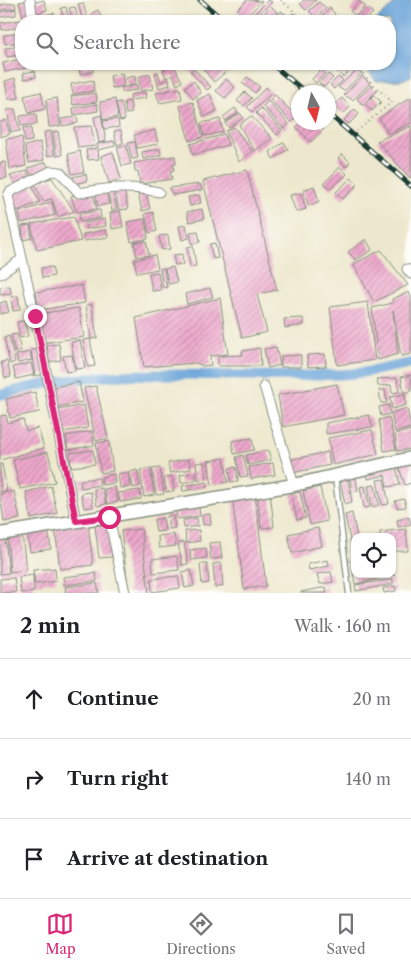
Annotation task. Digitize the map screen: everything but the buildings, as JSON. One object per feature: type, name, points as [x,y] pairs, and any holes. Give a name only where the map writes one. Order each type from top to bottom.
[{"type":"street","points":[[30,0],[32,15]]},
{"type":"street","points":[[76,521],[47,374],[8,196],[10,192],[51,171],[60,172],[79,193],[119,186],[138,187],[159,192]]},
{"type":"street","points":[[0,274],[22,259]]},
{"type":"street","points":[[264,386],[294,485]]},
{"type":"street","points":[[0,534],[294,485],[411,458]]},
{"type":"street","points":[[109,517],[124,593]]},
{"type":"lane","points":[[335,475],[349,593]]},
{"type":"path","points":[[281,0],[298,15]]},
{"type":"path","points":[[357,131],[392,102],[358,70]]},
{"type":"water","points":[[399,0],[411,0],[411,76],[402,80],[376,81],[368,70],[396,70],[396,15],[382,15]]},
{"type":"waterway","points":[[0,395],[43,384],[86,378],[173,374],[304,376],[347,374],[411,363]]},
{"type":"railway","points":[[200,0],[217,15]]},
{"type":"railway","points":[[279,70],[297,85]]},
{"type":"railway","points":[[336,120],[411,186]]},
{"type":"route","points":[[35,316],[76,521],[109,517]]}]
